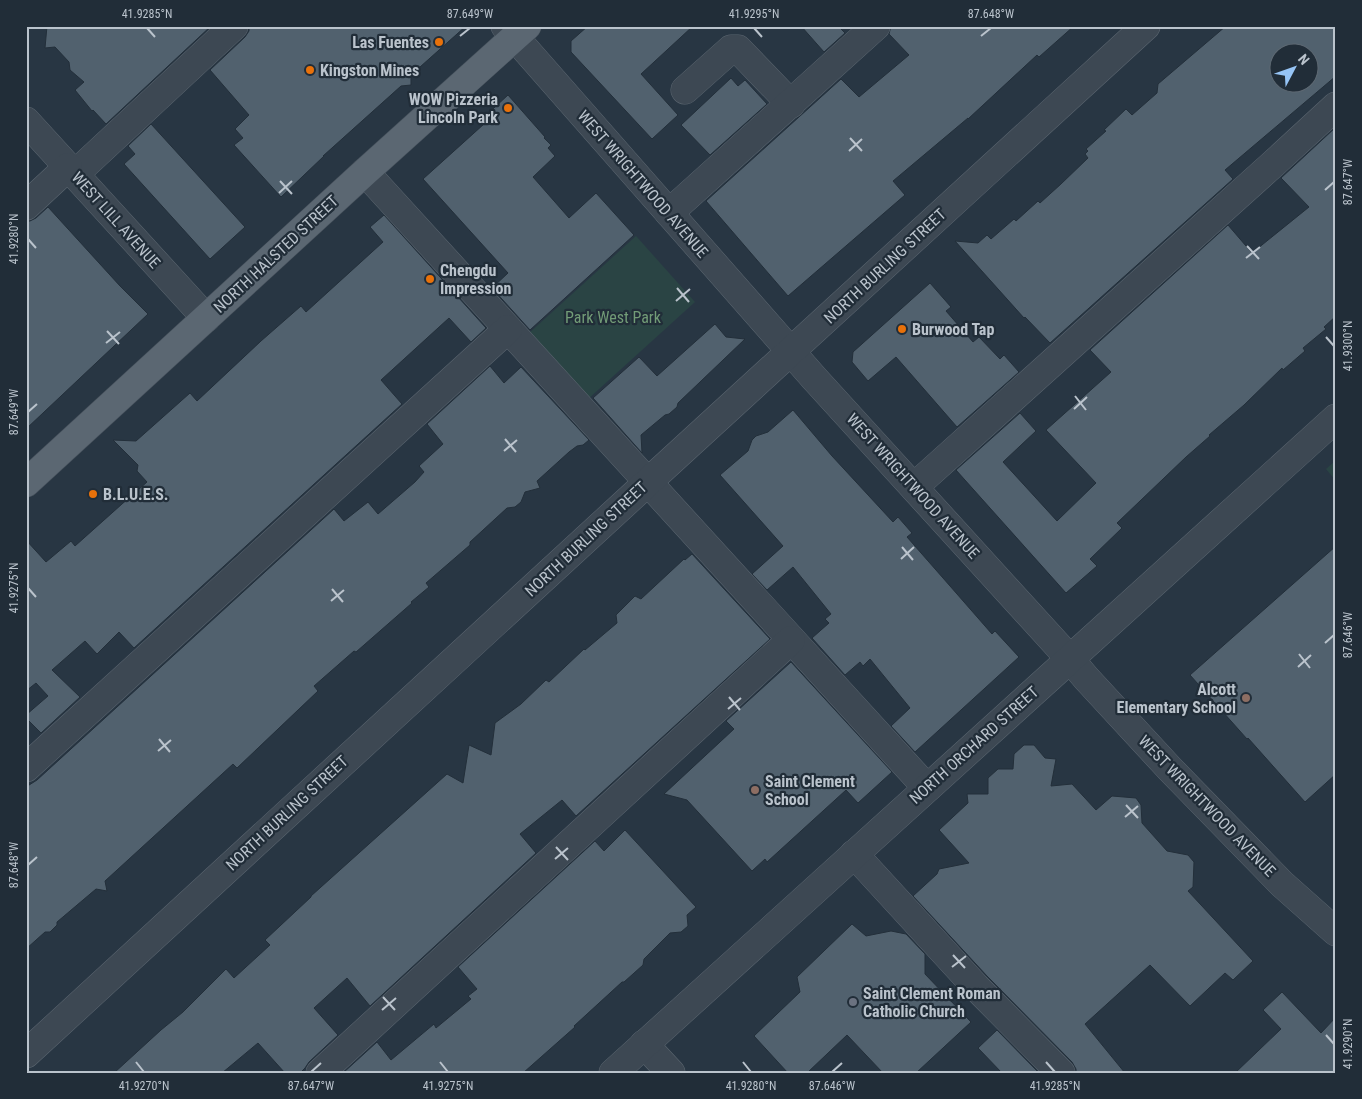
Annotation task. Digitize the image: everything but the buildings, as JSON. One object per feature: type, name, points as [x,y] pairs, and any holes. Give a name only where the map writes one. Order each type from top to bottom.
[{"type":"main road","name":"NORTH HALSTED STREET","points":[[30,472],[206,318],[365,172],[515,30]]},
{"type":"street","points":[[669,213],[876,26]]},
{"type":"street","name":"NORTH BURLING STREET","points":[[26,1054],[1146,26]]},
{"type":"street","points":[[26,206],[72,171],[227,29]]},
{"type":"street","name":"WEST WRIGHTWOOD AVENUE","points":[[515,30],[669,213],[791,351],[1170,769],[1282,884],[1336,932]]},
{"type":"street","points":[[685,90],[731,49],[738,49],[791,104]]},
{"type":"street","points":[[914,487],[1336,106]]},
{"type":"street","name":"WEST LILL AVENUE","points":[[26,121],[206,318]]},
{"type":"street","points":[[365,172],[927,788]]},
{"type":"street","points":[[26,768],[508,329]]},
{"type":"street","name":"NORTH ORCHARD STREET","points":[[613,1073],[1336,418]]},
{"type":"street","points":[[320,1073],[791,640]]},
{"type":"street","points":[[854,854],[976,987],[1061,1073]]},
{"type":"street","points":[[644,1044],[671,1073]]},
{"type":"green space","name":"Park West Park","points":[[636,236],[695,302],[587,400],[528,334]]},
{"type":"green space","points":[[1336,460],[1336,481],[1326,469]]},
{"type":"place","name":"Las Fuentes","points":[[439,42]]},
{"type":"place","name":"Kingston Mines","points":[[310,70]]},
{"type":"place","name":"WOW Pizzeria Lincoln Park","points":[[508,108]]},
{"type":"place","name":"Chengdu Impression","points":[[430,279]]},
{"type":"place","name":"Burwood Tap","points":[[902,329]]},
{"type":"place","name":"B.L.U.E.S.","points":[[93,494]]},
{"type":"place","name":"Alcott Elementary School","points":[[1246,698]]},
{"type":"place","name":"Saint Clement School","points":[[755,790]]},
{"type":"place","name":"Saint Clement Roman Catholic Church","points":[[853,1002]]}]
